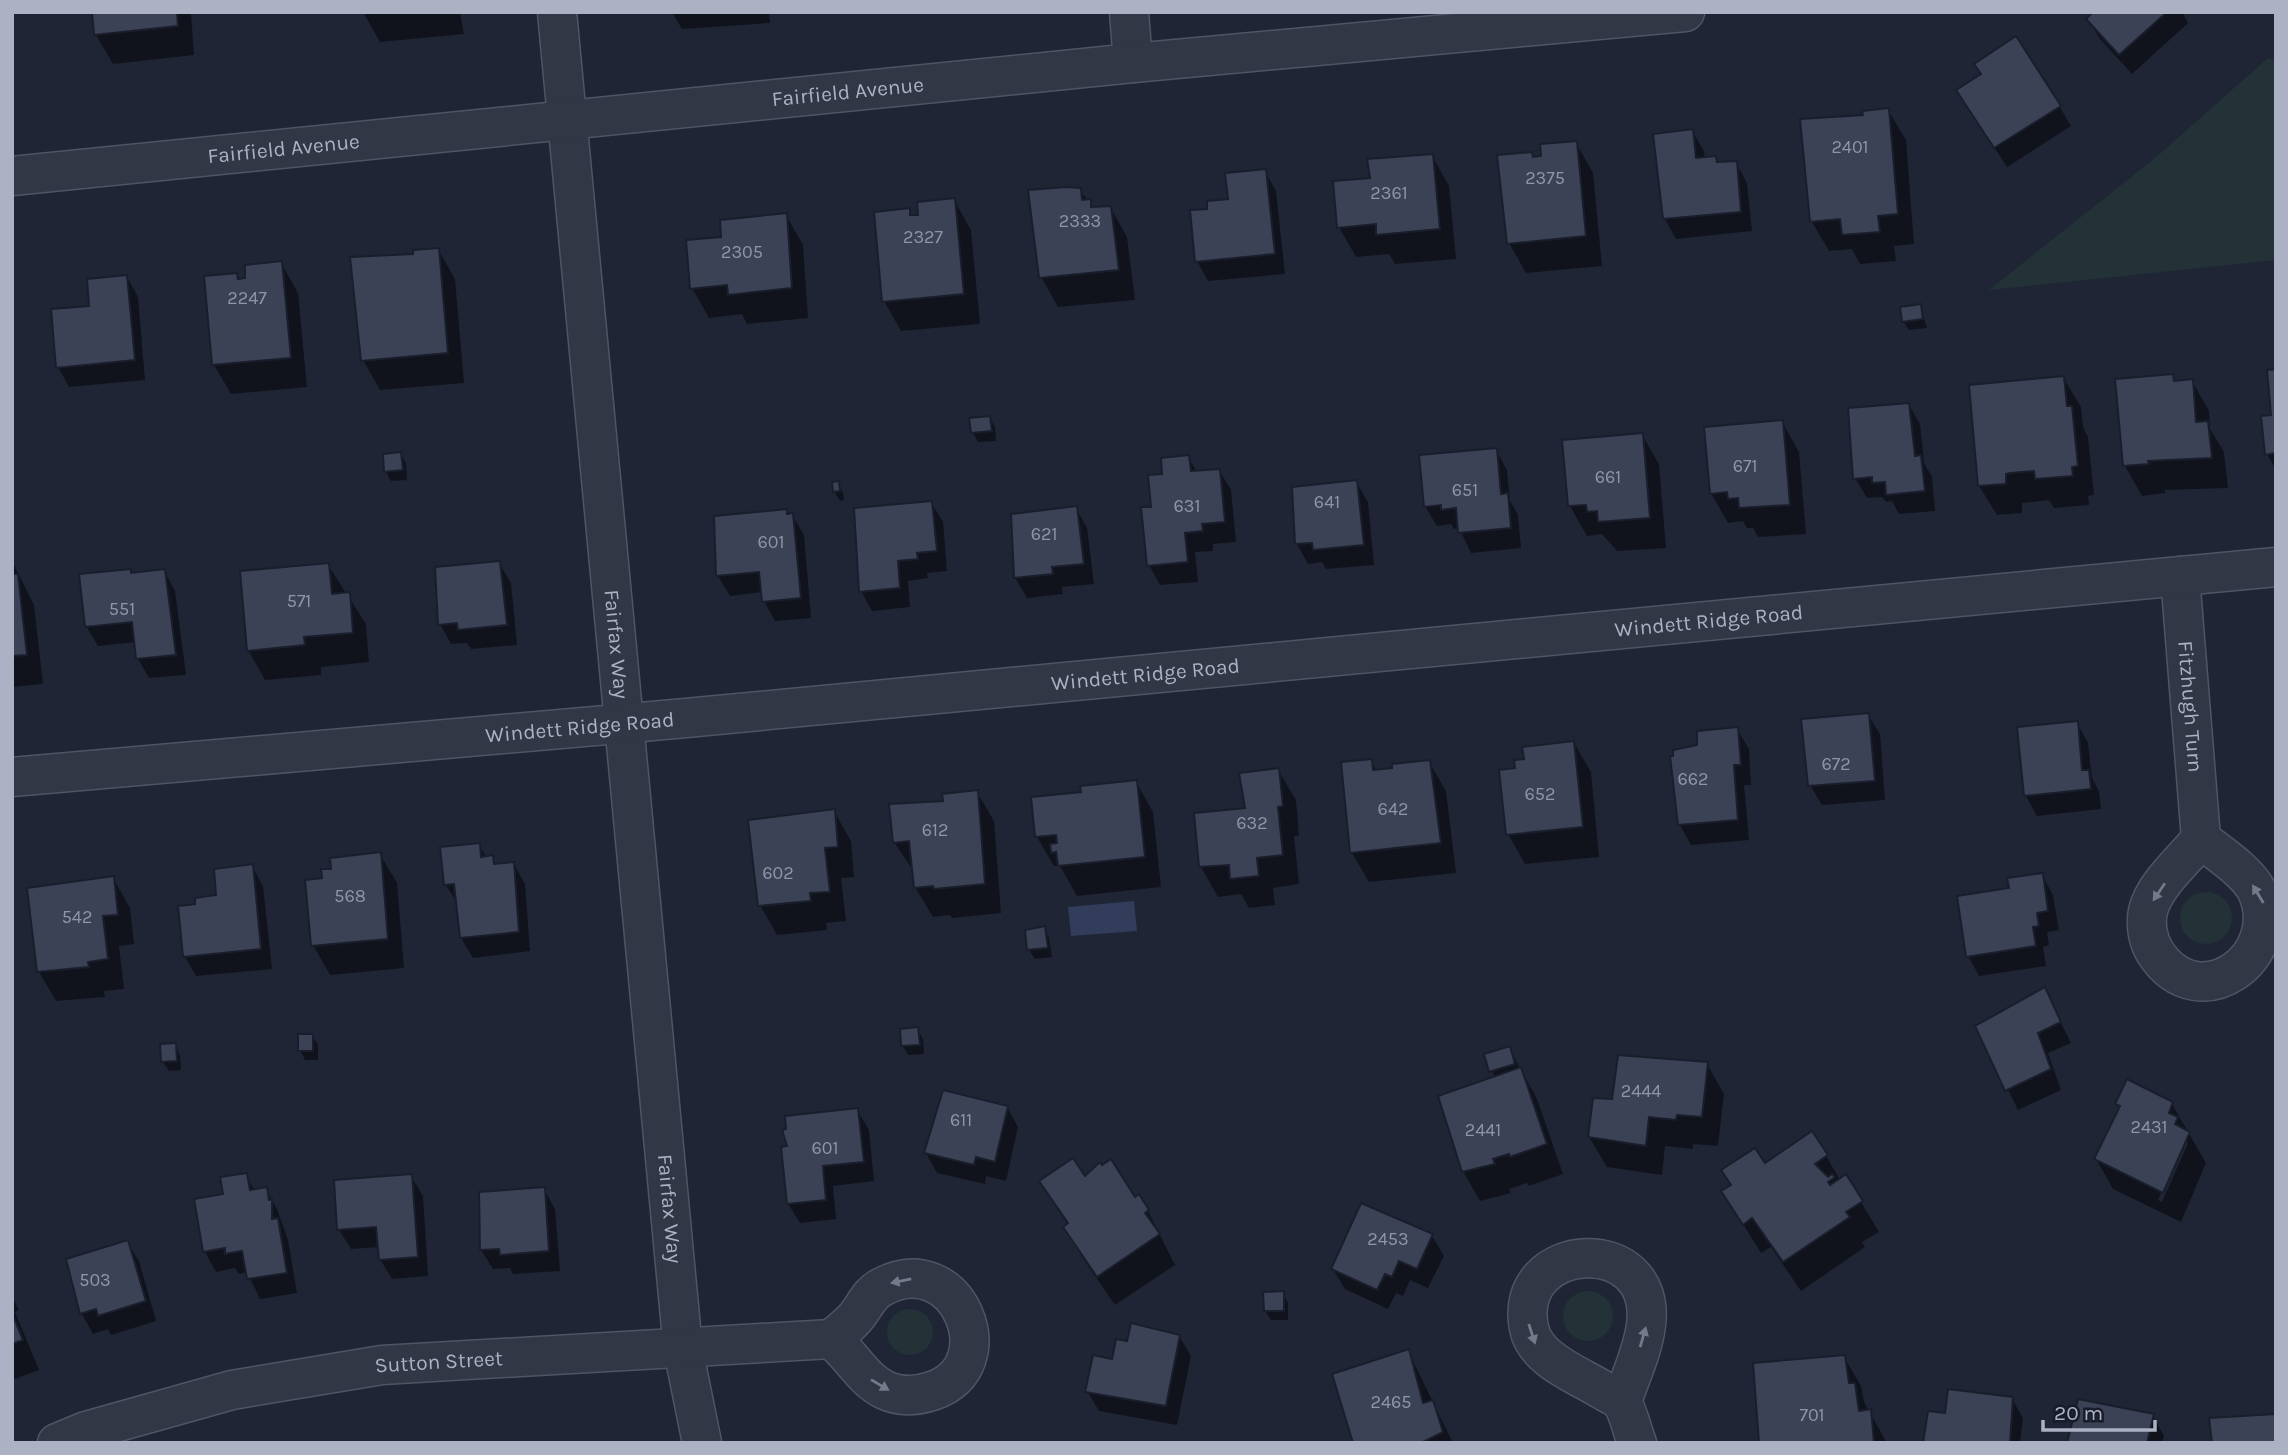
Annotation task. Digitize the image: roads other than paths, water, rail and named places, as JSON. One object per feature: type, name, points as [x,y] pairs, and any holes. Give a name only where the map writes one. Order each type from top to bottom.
[{"type":"street","name":"Fairfax Way","points":[[557,12],[683,1349],[702,1443]]},
{"type":"street","points":[[1129,12],[1133,63]]},
{"type":"street","name":"Fairfield Avenue","points":[[12,176],[1133,63],[1685,12]]},
{"type":"street","name":"Windett Ridge Road","points":[[12,777],[624,723],[2276,567]]},
{"type":"street","name":"Fitzhugh Turn","points":[[2180,576],[2201,839]]},
{"type":"street","name":"Sutton Street","points":[[57,1443],[86,1431],[232,1390],[382,1365],[831,1339]]},
{"type":"street","points":[[1622,1402],[1637,1443]]},
{"type":"water","points":[[1134,901],[1137,931],[1071,936],[1068,907]]}]
